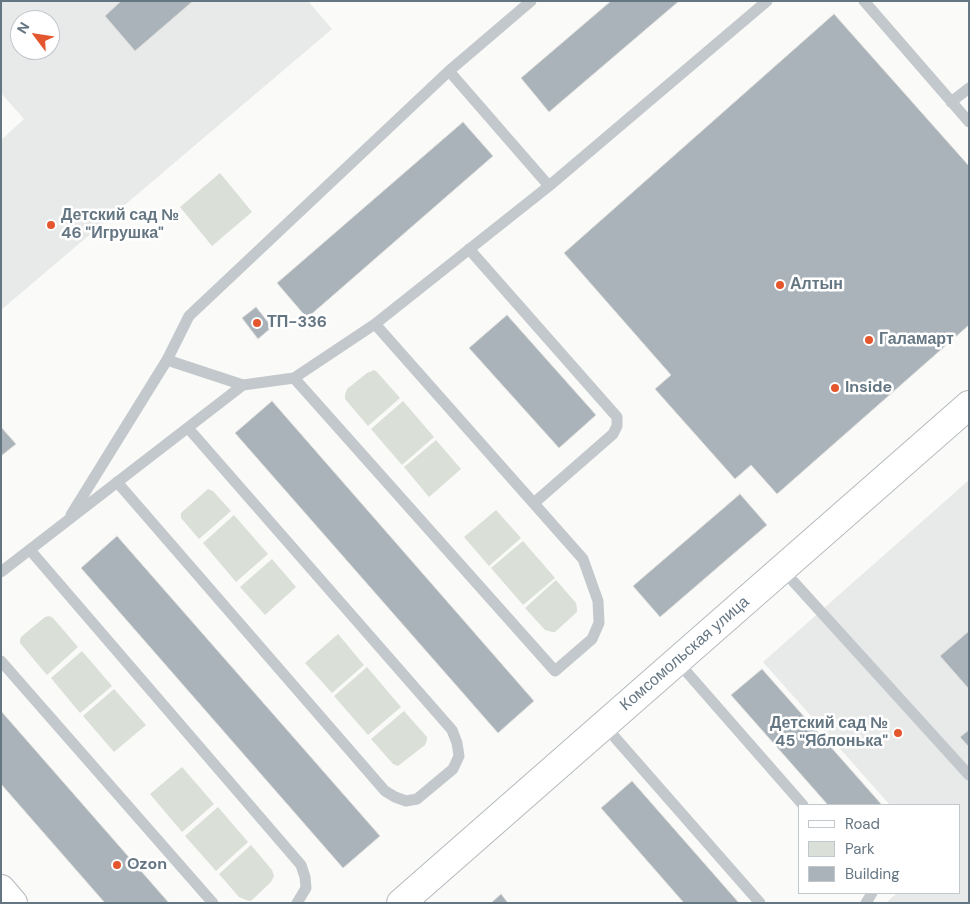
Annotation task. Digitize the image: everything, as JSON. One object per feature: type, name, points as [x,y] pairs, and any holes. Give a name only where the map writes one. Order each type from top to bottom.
[{"type":"main road","name":"Комсомольская улица","points":[[403,902],[969,405]]},
{"type":"main road","points":[[1,889],[13,903]]},
{"type":"lane","points":[[67,521],[167,360],[189,316],[448,71],[531,1]]},
{"type":"lane","points":[[167,360],[243,385],[294,378],[375,324],[549,186],[767,1]]},
{"type":"lane","points":[[864,1],[969,122]]},
{"type":"lane","points":[[448,71],[549,186]]},
{"type":"lane","points":[[951,102],[969,88]]},
{"type":"lane","points":[[469,249],[617,417],[617,426],[613,434],[534,504]]},
{"type":"lane","points":[[294,378],[555,671],[592,639],[599,622],[598,601],[583,559],[375,324]]},
{"type":"lane","points":[[1,572],[243,385]]},
{"type":"lane","points":[[117,482],[385,791],[406,801],[417,799],[453,769],[458,756],[457,743],[452,730],[188,428]]},
{"type":"lane","points":[[30,550],[302,865],[306,888],[297,903]]},
{"type":"lane","points":[[782,569],[969,775]]},
{"type":"lane","points":[[1,661],[213,903]]},
{"type":"lane","points":[[677,661],[802,804]]},
{"type":"lane","points":[[604,725],[760,903]]},
{"type":"shaded area","name":"Детский сад № 46 \"Игрушка\"","points":[[1,1],[308,1],[332,29],[1,310],[1,140],[24,119],[1,93]]},
{"type":"shaded area","name":"Детский сад № 45 \"Яблонька\"","points":[[969,480],[969,903],[889,903],[888,901],[896,894],[960,894],[960,804],[889,804],[763,662]]},
{"type":"green space","points":[[220,173],[252,212],[212,246],[180,207]]},
{"type":"green space","points":[[374,370],[400,398],[368,426],[345,399],[345,395],[347,389],[367,373]]},
{"type":"green space","points":[[403,401],[434,437],[402,465],[371,429]]},
{"type":"green space","points":[[436,440],[461,469],[429,497],[404,467]]},
{"type":"green space","points":[[208,489],[213,491],[231,511],[199,539],[181,518],[181,513]]},
{"type":"green space","points":[[496,510],[521,538],[489,566],[464,537]]},
{"type":"green space","points":[[234,515],[268,554],[236,582],[203,543]]},
{"type":"green space","points":[[523,541],[555,578],[523,605],[491,568]]},
{"type":"green space","points":[[272,559],[296,587],[265,615],[240,587]]},
{"type":"green space","points":[[556,580],[576,603],[577,612],[555,632],[552,632],[545,630],[525,608]]},
{"type":"green space","points":[[45,617],[53,618],[78,647],[47,675],[20,643],[20,639]]},
{"type":"green space","points":[[338,634],[364,665],[332,693],[305,663]]},
{"type":"green space","points":[[82,651],[112,686],[80,713],[51,678]]},
{"type":"green space","points":[[367,667],[401,707],[368,735],[334,696]]},
{"type":"green space","points":[[114,689],[146,725],[114,752],[83,716]]},
{"type":"green space","points":[[404,711],[427,737],[427,740],[425,745],[398,766],[393,764],[371,739]]},
{"type":"green space","points":[[182,767],[214,804],[182,832],[150,794]]},
{"type":"green space","points":[[218,807],[248,842],[216,871],[185,836]]},
{"type":"green space","points":[[251,845],[272,870],[274,876],[271,882],[249,901],[239,897],[219,874]]},
{"type":"building","points":[[121,1],[193,1],[135,51],[105,16]]},
{"type":"building","points":[[611,1],[679,1],[549,112],[521,78]]},
{"type":"building","name":"Алтын","points":[[834,14],[969,166],[969,325],[777,494],[751,465],[735,479],[655,389],[671,375],[564,253]]},
{"type":"building","points":[[463,122],[493,156],[307,318],[277,283]]},
{"type":"building","name":"ТП-336","points":[[256,307],[272,327],[258,339],[242,318]]},
{"type":"building","points":[[507,315],[596,415],[559,448],[469,348]]},
{"type":"building","points":[[272,401],[534,701],[498,733],[235,433]]},
{"type":"building","points":[[1,427],[16,444],[1,456]]},
{"type":"building","points":[[740,494],[767,525],[660,617],[633,586]]},
{"type":"building","points":[[117,536],[380,836],[343,868],[81,568]]},
{"type":"building","points":[[969,631],[969,689],[940,656]]},
{"type":"building","points":[[762,669],[881,804],[827,804],[731,695]]},
{"type":"building","points":[[1,711],[169,903],[105,903],[1,784]]},
{"type":"building","points":[[969,730],[969,747],[960,737]]},
{"type":"building","points":[[632,781],[739,903],[684,903],[601,808]]},
{"type":"building","points":[[501,894],[508,903],[491,903]]},
{"type":"place","name":"Детский сад № 46 \"Игрушка\"","points":[[51,225]]},
{"type":"place","name":"Алтын","points":[[780,285]]},
{"type":"place","name":"ТП-336","points":[[257,323]]},
{"type":"place","name":"Галамарт","points":[[869,340]]},
{"type":"place","name":"Inside","points":[[835,388]]},
{"type":"place","name":"Детский сад № 45 \"Яблонька\"","points":[[898,733]]},
{"type":"place","name":"Ozon","points":[[117,865]]}]
